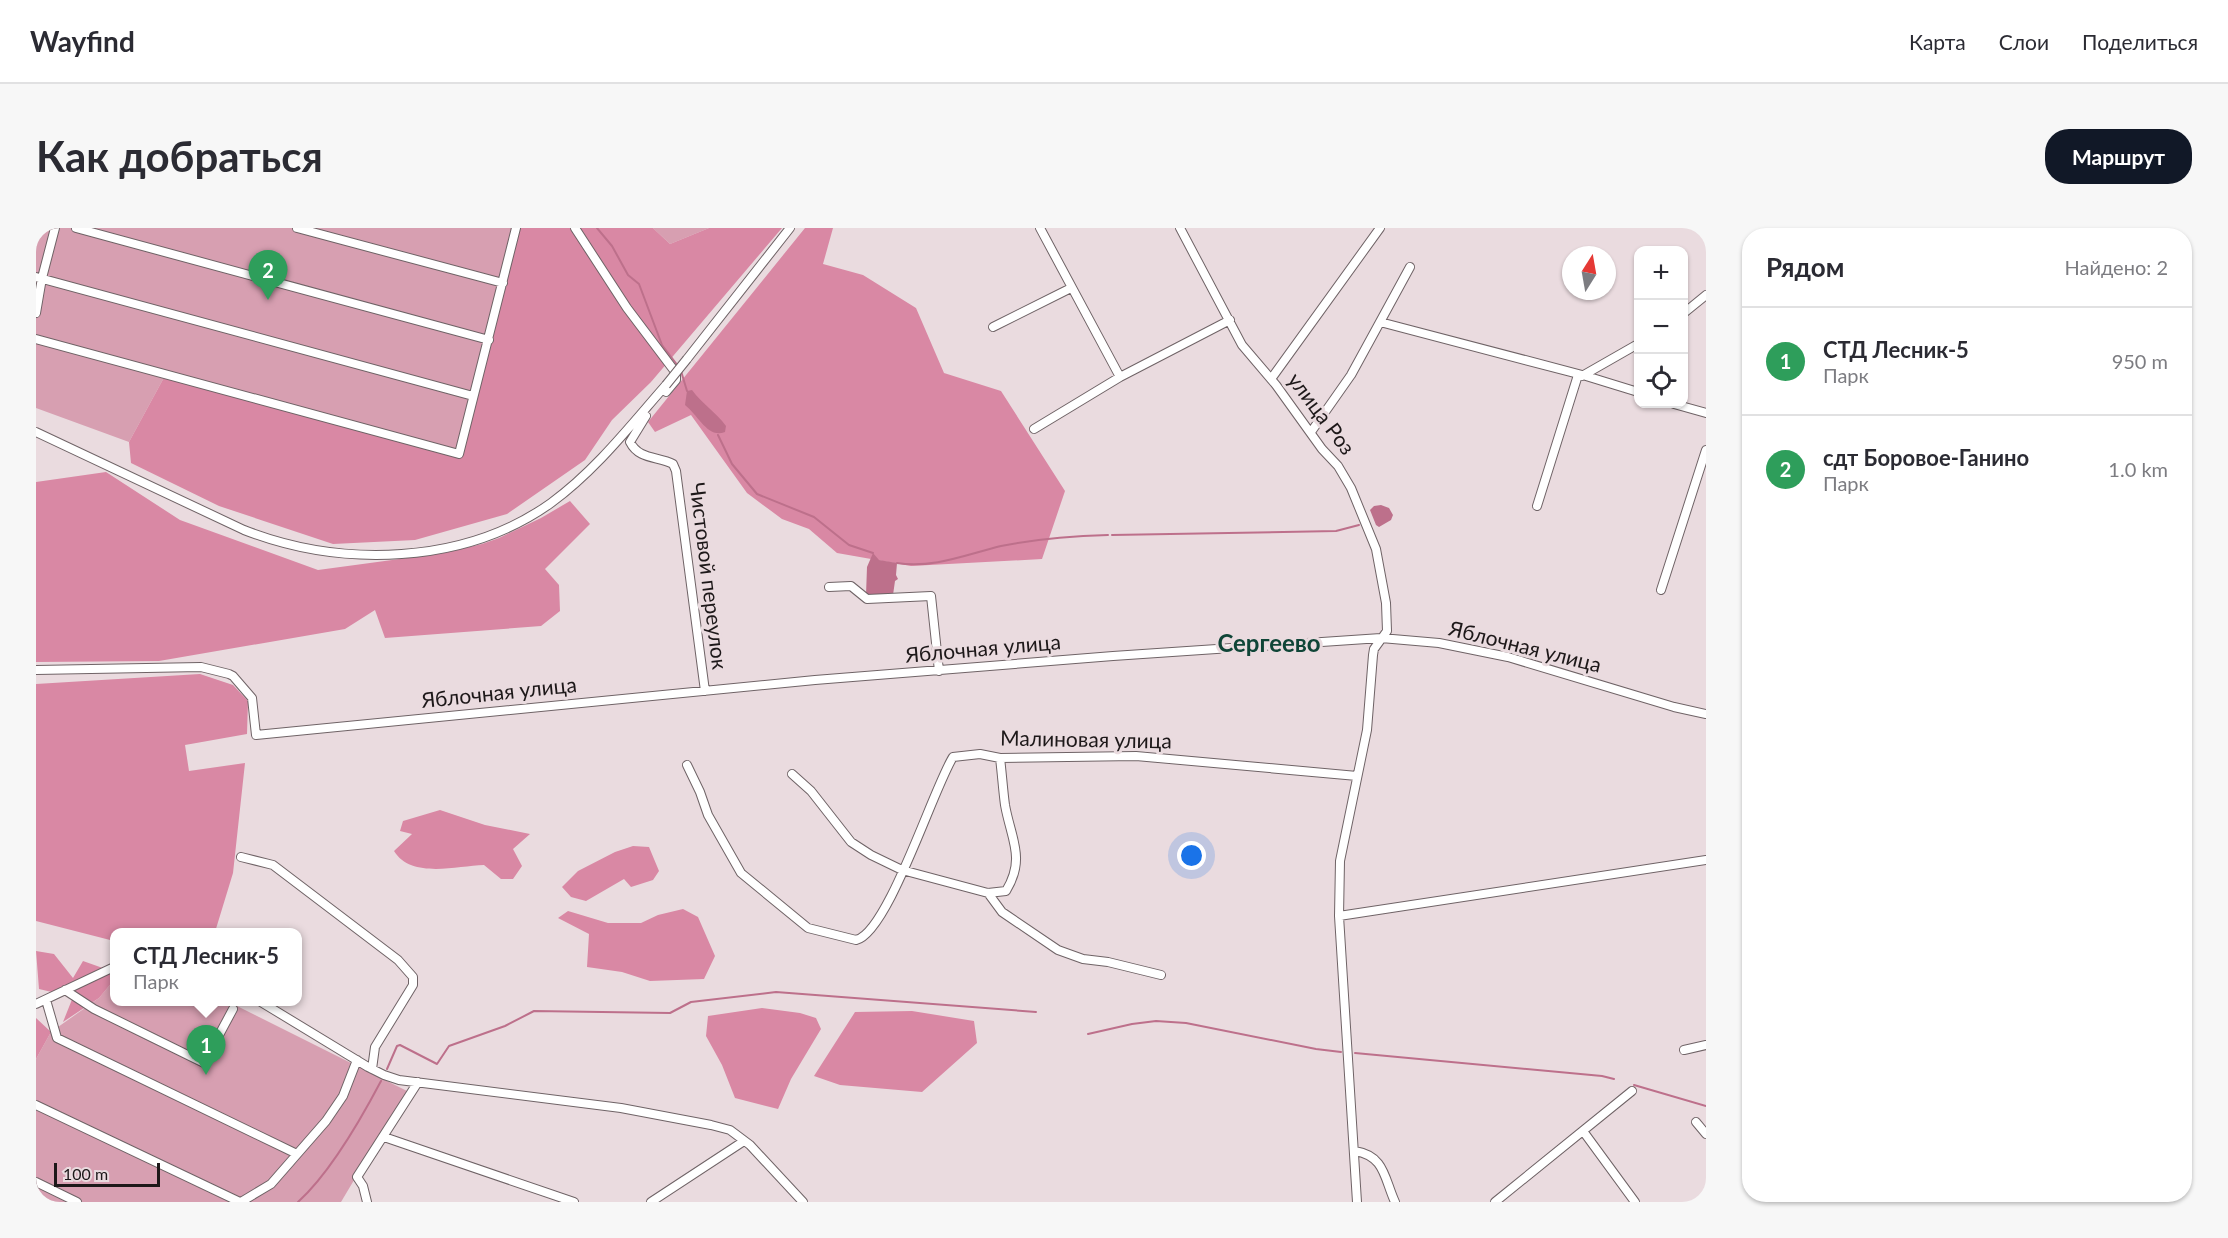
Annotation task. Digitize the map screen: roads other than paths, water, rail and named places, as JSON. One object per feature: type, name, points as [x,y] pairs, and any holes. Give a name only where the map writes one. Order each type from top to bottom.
[{"type":"street","points":[[36,313],[39,277],[55,228]]},
{"type":"street","points":[[76,228],[489,340]]},
{"type":"street","points":[[297,228],[503,283]]},
{"type":"street","points":[[36,339],[459,454],[516,228]]},
{"type":"street","name":"Чистовой переулок","points":[[574,228],[627,308],[676,373],[676,380],[640,424],[630,442],[634,450],[640,454],[666,460],[673,464],[676,471],[705,691]]},
{"type":"street","points":[[36,432],[244,530],[277,543],[336,554],[368,556],[437,549],[491,535],[523,520],[549,504],[599,461],[666,385],[790,228]]},
{"type":"street","points":[[1040,228],[1120,377]]},
{"type":"street","name":"улица Роз","points":[[1180,228],[1242,345],[1271,378],[1352,488],[1376,549],[1388,622],[1387,631],[1373,655],[1367,730],[1340,861],[1339,916],[1357,1202]]},
{"type":"street","points":[[1271,378],[1380,228]]},
{"type":"street","points":[[1311,432],[1351,375],[1410,267]]},
{"type":"street","points":[[39,277],[473,396]]},
{"type":"street","points":[[993,327],[1071,288]]},
{"type":"street","points":[[1688,309],[1706,295]]},
{"type":"street","points":[[1034,429],[1120,377],[1230,320]]},
{"type":"street","points":[[1380,322],[1634,391]]},
{"type":"street","points":[[1537,506],[1580,375],[1634,346]]},
{"type":"street","points":[[1688,408],[1706,413]]},
{"type":"street","points":[[1661,590],[1706,450]]},
{"type":"street","points":[[829,587],[851,586],[867,599],[931,596],[939,671]]},
{"type":"street","name":"Яблочная улица","points":[[36,670],[201,667],[229,674],[252,698],[256,735],[705,691],[1113,656],[1381,638],[1439,643],[1508,657],[1674,707],[1706,714]]},
{"type":"street","name":"Малиновая улица","points":[[902,870],[953,757],[980,754],[1000,759],[1136,756],[1357,776]]},
{"type":"street","points":[[792,774],[811,791],[851,842],[871,855],[902,870],[988,893],[1006,891],[1013,879],[1017,850],[1006,806],[1000,759]]},
{"type":"street","points":[[687,765],[708,815],[741,873],[807,928],[856,940],[863,939],[874,927],[902,870]]},
{"type":"street","points":[[241,857],[273,865],[398,960],[413,977],[413,985],[375,1047],[372,1069]]},
{"type":"street","points":[[1339,916],[1706,860]]},
{"type":"street","points":[[988,893],[1002,912],[1058,950],[1083,959],[1108,962],[1161,975]]},
{"type":"street","points":[[36,1004],[110,969]]},
{"type":"street","points":[[65,990],[94,1009],[204,1063],[233,1009]]},
{"type":"street","points":[[46,1000],[57,1038],[297,1154]]},
{"type":"street","points":[[268,1006],[372,1069],[392,1077],[621,1108],[730,1130],[750,1145],[803,1202]]},
{"type":"street","points":[[1684,1050],[1706,1045]]},
{"type":"street","points":[[36,1105],[240,1202],[271,1184],[326,1121],[343,1096],[357,1060]]},
{"type":"street","points":[[366,1202],[363,1186],[357,1177],[418,1082]]},
{"type":"street","points":[[1496,1202],[1632,1091]]},
{"type":"street","points":[[1696,1122],[1706,1134]]},
{"type":"street","points":[[1583,1131],[1635,1202]]},
{"type":"street","points":[[384,1137],[574,1202]]},
{"type":"street","points":[[651,1202],[744,1142]]},
{"type":"street","points":[[1355,1151],[1371,1154],[1377,1161],[1395,1202]]},
{"type":"street","points":[[36,1182],[77,1202]]},
{"type":"waterway","points":[[597,228],[612,246],[628,275],[639,284],[662,345],[678,366]]},
{"type":"waterway","points":[[681,371],[687,391]]},
{"type":"waterway","points":[[718,435],[732,464],[757,494],[814,517],[849,545],[873,553]]},
{"type":"waterway","points":[[1112,535],[1336,531],[1359,525]]},
{"type":"waterway","points":[[897,563],[923,564],[1001,546],[1054,538],[1108,535]]},
{"type":"waterway","points":[[387,1069],[397,1046],[400,1045],[437,1064],[449,1046],[505,1026],[534,1011],[670,1013],[691,1002],[776,992],[1036,1012]]},
{"type":"waterway","points":[[1088,1034],[1156,1021],[1186,1023],[1341,1052]]},
{"type":"waterway","points":[[1355,1053],[1614,1079]]},
{"type":"waterway","points":[[298,1202],[333,1161],[381,1081]]},
{"type":"waterway","points":[[1634,1085],[1706,1106]]},
{"type":"place","name":"сдт Боровое-Ганино","points":[[268,300]]},
{"type":"place","name":"СТД Лесник-5","points":[[206,1075]]},
{"type":"district","name":"Сергеево","points":[[1269,644]]}]
